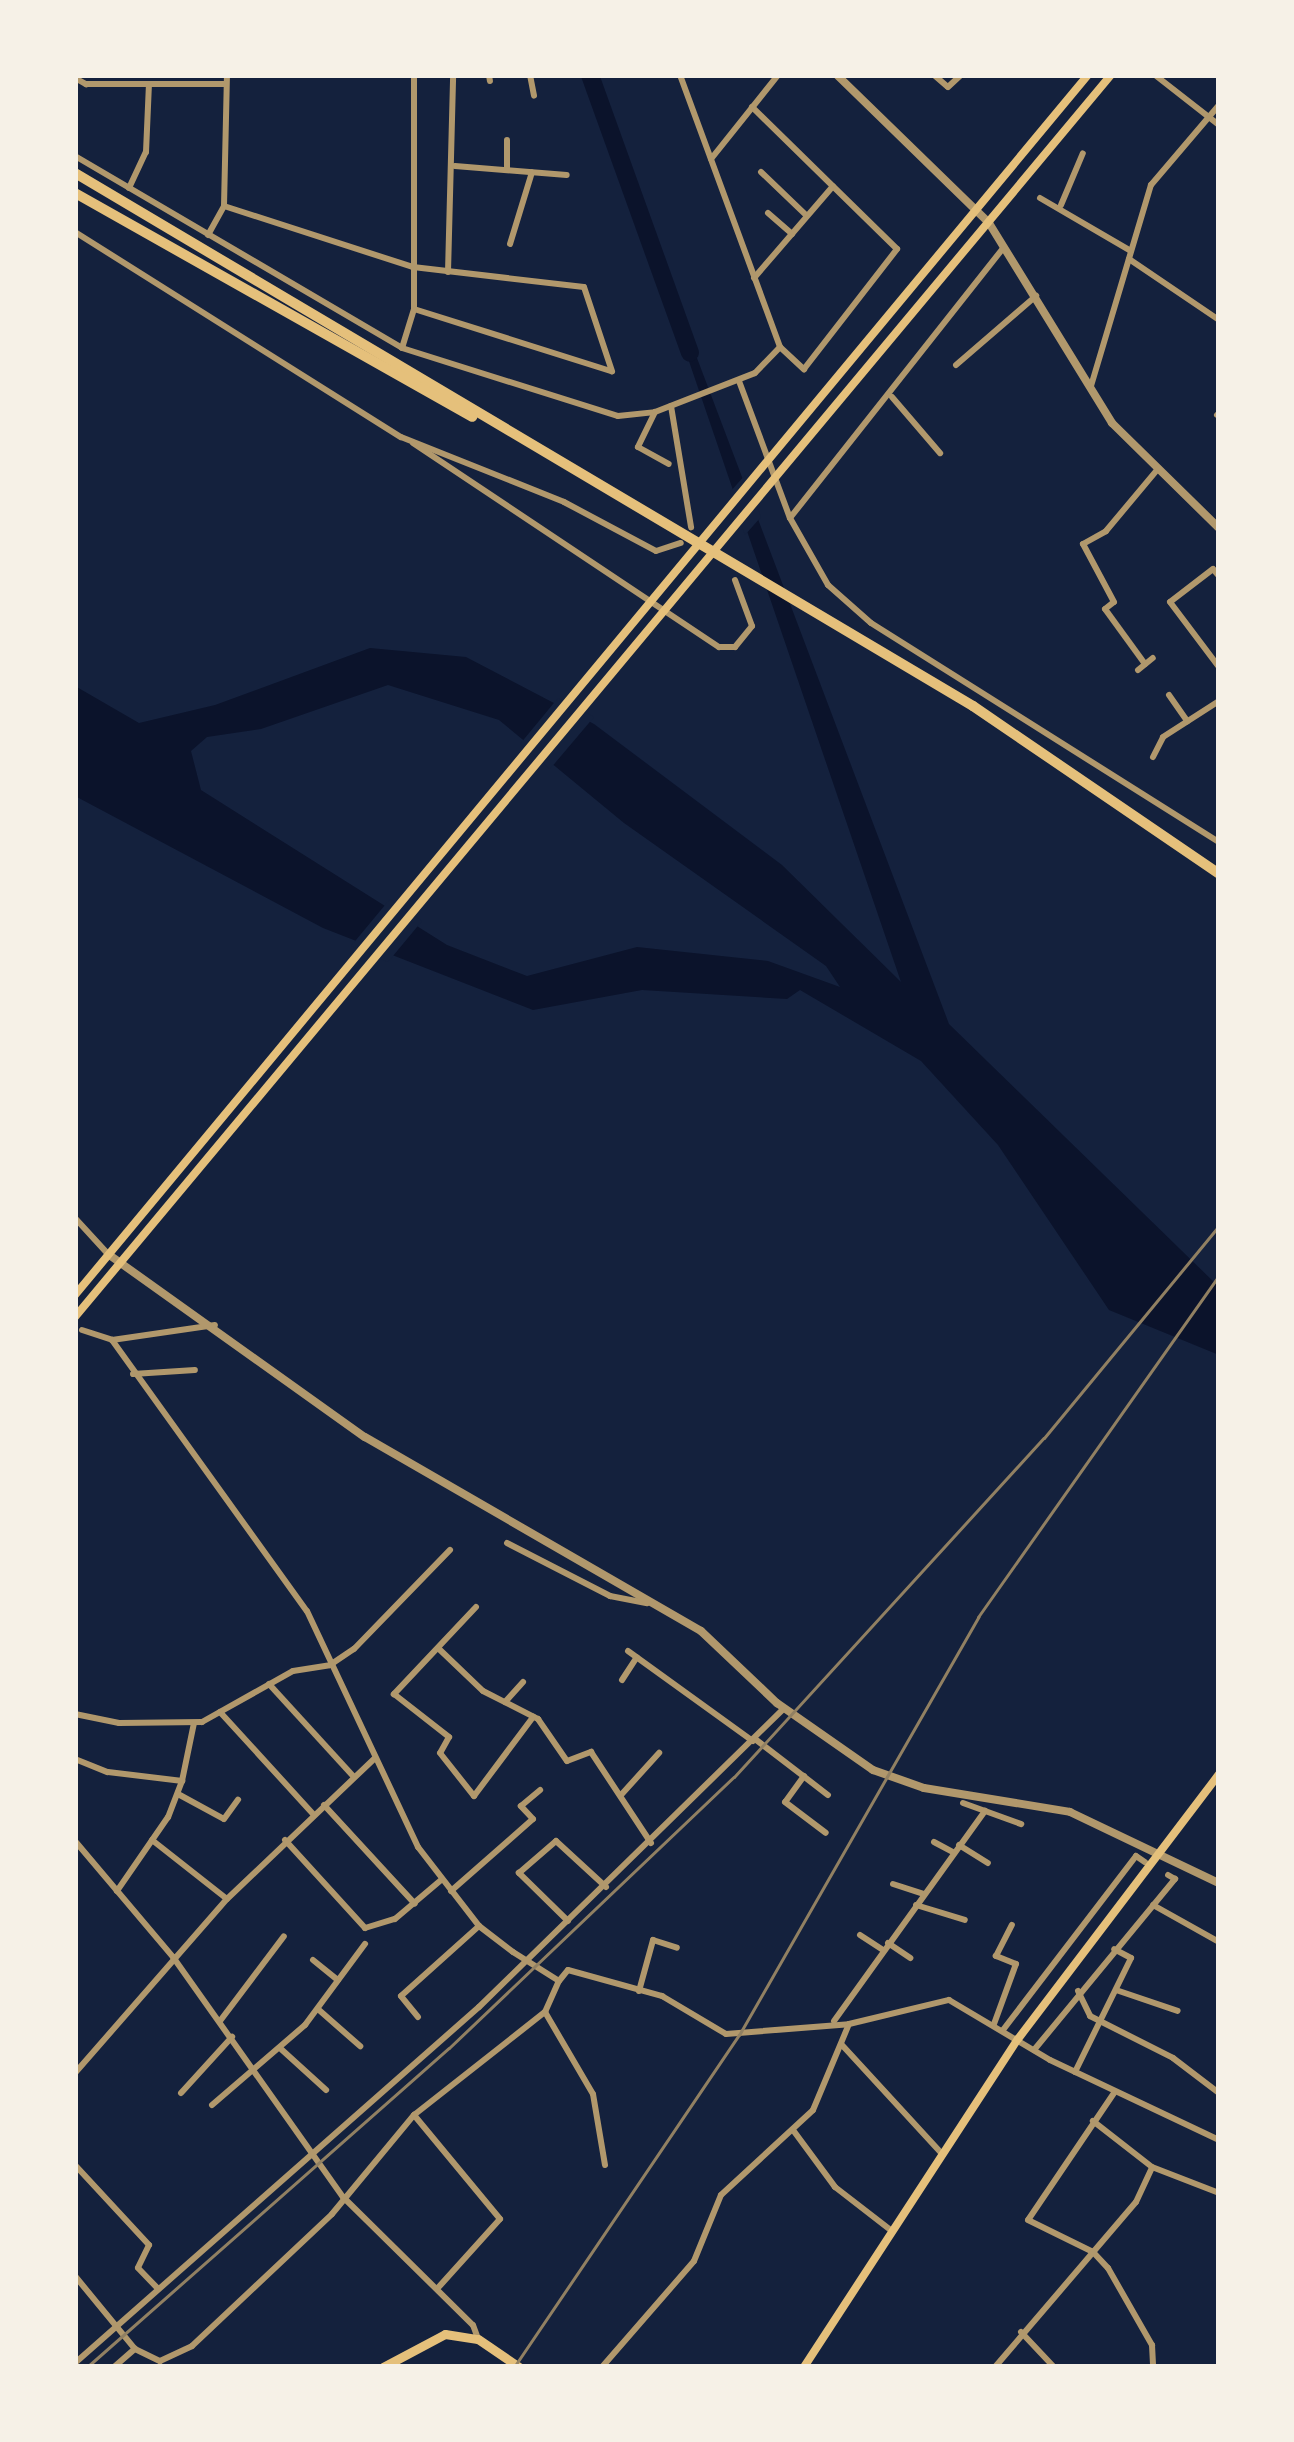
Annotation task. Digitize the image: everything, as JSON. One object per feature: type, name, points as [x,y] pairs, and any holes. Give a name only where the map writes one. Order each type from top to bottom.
[{"type":"highway","points":[[75,173],[601,487]]},
{"type":"highway","points":[[75,193],[838,625],[990,717],[1219,874]]},
{"type":"main road","points":[[75,1295],[1088,75]]},
{"type":"main road","points":[[75,1317],[1111,75]]},
{"type":"main road","points":[[803,2367],[1018,2039],[1169,1849],[1219,1774]]},
{"type":"main road","points":[[383,2367],[432,2337],[478,2338],[519,2367]]},
{"type":"street","points":[[402,348],[414,309],[414,75]]},
{"type":"street","points":[[448,272],[455,166],[453,75]]},
{"type":"street","points":[[530,75],[534,96]]},
{"type":"street","points":[[680,75],[780,347],[804,369],[897,249],[752,107]]},
{"type":"street","points":[[711,159],[778,75]]},
{"type":"street","points":[[837,75],[989,223],[1090,389],[1157,470],[1219,528]]},
{"type":"street","points":[[934,75],[948,87],[961,75]]},
{"type":"street","points":[[1155,75],[1219,125]]},
{"type":"street","points":[[75,78],[149,84],[227,80],[224,206],[208,235]]},
{"type":"street","points":[[129,188],[146,152],[149,84]]},
{"type":"street","points":[[1090,389],[1151,185],[1219,105]]},
{"type":"street","points":[[507,140],[507,169]]},
{"type":"street","points":[[1061,205],[1083,153]]},
{"type":"street","points":[[75,156],[402,348],[618,416],[655,412],[735,381],[780,347]]},
{"type":"street","points":[[455,166],[567,175]]},
{"type":"street","points":[[510,244],[532,172]]},
{"type":"street","points":[[761,172],[807,215]]},
{"type":"street","points":[[754,278],[833,186]]},
{"type":"street","points":[[1040,198],[1061,205],[1219,320]]},
{"type":"street","points":[[224,206],[413,267],[584,287],[612,371],[414,309]]},
{"type":"street","points":[[768,213],[792,234]]},
{"type":"street","points":[[75,232],[410,440],[719,647],[735,647],[752,626],[735,580]]},
{"type":"street","points":[[790,518],[892,396],[1006,245]]},
{"type":"street","points":[[956,365],[1036,296]]},
{"type":"street","points":[[735,381],[790,518],[828,585],[871,622],[1219,842]]},
{"type":"street","points":[[892,396],[940,453]]},
{"type":"street","points":[[674,404],[691,527]]},
{"type":"street","points":[[655,412],[638,447],[669,464]]},
{"type":"street","points":[[933,444],[942,437]]},
{"type":"street","points":[[410,440],[564,502],[656,551],[681,543]]},
{"type":"street","points":[[1154,658],[1142,667],[1105,609],[1114,602],[1083,544],[1106,531],[1157,470]]},
{"type":"street","points":[[1219,576],[1213,569],[1170,602],[1219,668]]},
{"type":"street","points":[[1169,695],[1187,722]]},
{"type":"street","points":[[1154,757],[1163,736],[1219,701]]},
{"type":"street","points":[[75,1218],[119,1263],[215,1325],[365,1437],[725,1649],[784,1708],[898,1780],[1045,1804],[1169,1849],[1219,1883]]},
{"type":"street","points":[[82,1330],[112,1340],[215,1325]]},
{"type":"street","points":[[112,1340],[297,1596],[374,1759],[442,1880],[479,1925],[559,1981]]},
{"type":"street","points":[[133,1374],[195,1370]]},
{"type":"street","points":[[507,1543],[610,1596],[651,1603]]},
{"type":"street","points":[[75,1714],[119,1723],[194,1723],[269,1684],[331,1665],[450,1550]]},
{"type":"street","points":[[476,1607],[394,1694],[449,1737],[440,1753],[462,1790],[474,1796],[532,1717]]},
{"type":"street","points":[[438,1648],[505,1702],[532,1717],[567,1761],[591,1752],[651,1843]]},
{"type":"street","points":[[628,1651],[828,1795]]},
{"type":"street","points":[[622,1680],[637,1657]]},
{"type":"street","points":[[505,1702],[523,1682]]},
{"type":"street","points":[[269,1684],[353,1776]]},
{"type":"street","points":[[75,2363],[528,1961],[784,1708]]},
{"type":"street","points":[[220,1712],[313,1814]]},
{"type":"street","points":[[117,1891],[178,1794],[194,1723]]},
{"type":"street","points":[[620,1796],[659,1754]]},
{"type":"street","points":[[75,1759],[108,1772],[182,1781]]},
{"type":"street","points":[[75,2073],[227,1899],[374,1759]]},
{"type":"street","points":[[804,1776],[784,1802],[826,1833]]},
{"type":"street","points":[[452,1891],[533,1819],[521,1806],[540,1790]]},
{"type":"street","points":[[178,1794],[224,1819],[238,1800]]},
{"type":"street","points":[[963,1802],[1021,1825]]},
{"type":"street","points":[[324,1805],[415,1904]]},
{"type":"street","points":[[834,2020],[985,1811]]},
{"type":"street","points":[[152,1840],[227,1899]]},
{"type":"street","points":[[285,1840],[365,1928],[415,1904],[442,1880]]},
{"type":"street","points":[[75,1841],[173,1957],[344,2197],[478,2338]]},
{"type":"street","points":[[568,1922],[519,1873],[556,1841],[606,1887]]},
{"type":"street","points":[[934,1842],[953,1852]]},
{"type":"street","points":[[959,1845],[988,1863]]},
{"type":"street","points":[[1003,2030],[1136,1856],[1145,1862]]},
{"type":"street","points":[[1034,2050],[1175,1879],[1168,1875]]},
{"type":"street","points":[[893,1884],[923,1894]]},
{"type":"street","points":[[916,1905],[964,1920]]},
{"type":"street","points":[[1153,1905],[1219,1942]]},
{"type":"street","points":[[418,2017],[401,1996],[479,1925]]},
{"type":"street","points":[[994,2024],[1016,1964],[996,1957],[1012,1925]]},
{"type":"street","points":[[860,1935],[910,1958]]},
{"type":"street","points":[[220,2021],[284,1936]]},
{"type":"street","points":[[639,1991],[653,1940],[677,1948]]},
{"type":"street","points":[[212,2105],[256,2072],[319,2010],[365,1944]]},
{"type":"street","points":[[1076,2072],[1131,1958],[1114,1948]]},
{"type":"street","points":[[314,1960],[338,1980]]},
{"type":"street","points":[[75,2276],[135,2349],[160,2361],[176,2358],[344,2197],[414,2115],[545,2012],[568,1970],[680,2004],[726,2034],[769,2035],[834,2020],[849,2024],[949,2000],[1114,2092],[1219,2140]]},
{"type":"street","points":[[1115,1990],[1178,2011]]},
{"type":"street","points":[[1078,1991],[1100,2020],[1173,2058],[1219,2093]]},
{"type":"street","points":[[319,2010],[360,2046]]},
{"type":"street","points":[[545,2012],[593,2093],[605,2165]]},
{"type":"street","points":[[602,2367],[694,2261],[721,2195],[793,2130],[824,2094],[849,2024]]},
{"type":"street","points":[[181,2093],[232,2037]]},
{"type":"street","points":[[842,2045],[943,2155]]},
{"type":"street","points":[[281,2049],[326,2090]]},
{"type":"street","points":[[1114,2092],[1028,2220],[1094,2252],[1142,2323],[1153,2367]]},
{"type":"street","points":[[414,2115],[500,2219],[437,2290]]},
{"type":"street","points":[[1093,2121],[1152,2167],[1219,2193]]},
{"type":"street","points":[[793,2130],[835,2187],[893,2232]]},
{"type":"street","points":[[75,2165],[149,2245],[137,2268],[158,2290]]},
{"type":"street","points":[[995,2367],[1136,2201],[1152,2167]]},
{"type":"street","points":[[1022,2332],[1054,2367]]},
{"type":"street","points":[[114,2367],[135,2349]]},
{"type":"street","points":[[75,2350],[89,2350]]},
{"type":"water","points":[[686,329],[949,1024],[1219,1287],[1219,1355],[1109,1310],[998,1145],[921,1061],[800,990],[787,999],[642,990],[533,1010],[323,928],[75,796],[75,686],[139,723],[215,705],[370,648],[466,657],[594,724],[782,865],[901,982],[679,332]],"holes":[[[388,685],[499,720],[624,823],[826,966],[840,987],[768,961],[637,947],[527,976],[447,945],[201,790],[191,751],[207,737],[261,729]]]},
{"type":"pier","points":[[745,475],[761,517],[745,535],[730,492]]},
{"type":"pier","points":[[558,698],[594,717],[550,769],[520,744]]},
{"type":"pier","points":[[390,899],[422,921],[388,962],[351,946]]},
{"type":"waterway","points":[[590,75],[690,353]]},
{"type":"railway","points":[[87,2367],[449,2048],[734,1777],[1044,1438],[1219,1226]]},
{"type":"railway","points":[[514,2367],[739,2035],[978,1617],[1219,1275]]}]
